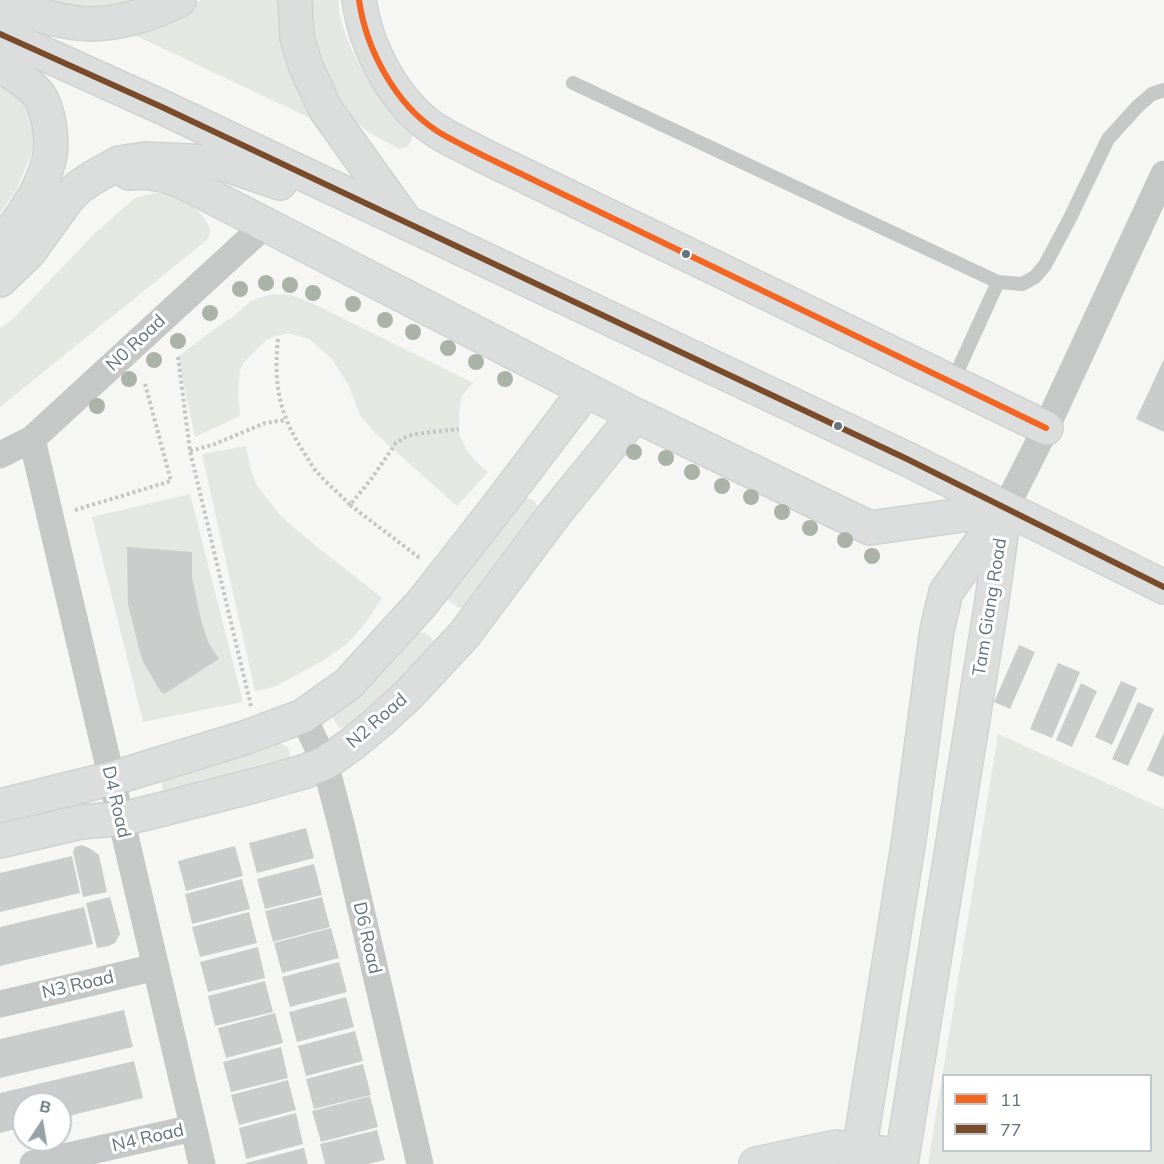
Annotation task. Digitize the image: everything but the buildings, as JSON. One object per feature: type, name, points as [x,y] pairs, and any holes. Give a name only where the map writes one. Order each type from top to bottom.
[{"type":"main road","points":[[0,4],[57,19],[91,24],[129,19],[179,0]]},
{"type":"main road","points":[[295,0],[297,38],[306,67],[326,110],[413,226]]},
{"type":"main road","points":[[359,0],[369,39],[393,88],[414,113],[437,131],[482,155],[1046,428]]},
{"type":"main road","points":[[0,34],[164,108],[907,459],[1164,587]]},
{"type":"main road","points":[[0,65],[38,94],[47,114],[51,144],[49,160],[36,191],[0,245]]},
{"type":"main road","points":[[0,280],[29,252],[68,198],[79,187],[119,163],[134,160],[211,162],[227,165],[413,226]]},
{"type":"main road","points":[[94,177],[133,172],[156,173],[172,177],[635,415],[870,528],[1005,509]]},
{"type":"main road","points":[[0,807],[111,779],[244,738],[303,716],[348,684],[422,603],[586,390]]},
{"type":"main road","name":"N2 Road","points":[[0,841],[81,822],[120,819],[159,810],[303,772],[325,763],[381,720],[409,694],[464,635],[556,512],[635,415]]},
{"type":"main road","name":"Tam Giang Road","points":[[859,1157],[908,850],[937,630],[944,597],[1005,509]]},
{"type":"main road","name":"Tam Giang Road","points":[[901,1160],[1005,509]]},
{"type":"main road","points":[[422,603],[464,635]]},
{"type":"main road","points":[[756,1164],[836,1147],[859,1157],[901,1160]]},
{"type":"street","points":[[1005,509],[1046,428],[1164,174]]},
{"type":"street","name":"N0 Road","points":[[0,455],[32,439],[266,224]]},
{"type":"street","name":"D4 Road","points":[[32,439],[202,1164]]},
{"type":"street","name":"D6 Road","points":[[303,716],[325,763],[342,828],[420,1164]]},
{"type":"street","name":"N3 Road","points":[[0,1004],[156,967]]},
{"type":"street","name":"N4 Road","points":[[33,1164],[193,1128]]},
{"type":"lane","points":[[573,83],[998,282],[1022,284],[1035,277],[1045,266],[1108,139],[1138,106],[1152,94],[1164,90]]},
{"type":"lane","points":[[952,383],[998,282]]},
{"type":"path","points":[[278,339],[276,384],[285,420],[317,472],[350,504],[424,560]]},
{"type":"path","points":[[178,357],[190,451],[252,710]]},
{"type":"path","points":[[75,510],[171,481],[146,384]]},
{"type":"path","points":[[190,451],[215,444],[264,423],[285,420]]},
{"type":"path","points":[[350,504],[396,443],[407,436],[459,429]]},
{"type":"shaded area","points":[[35,0],[143,0],[101,11]]},
{"type":"shaded area","points":[[201,0],[286,0],[315,118],[312,119],[126,31],[182,11]]},
{"type":"shaded area","points":[[310,0],[338,0],[346,36],[364,73],[387,107],[413,135],[407,147],[399,149],[368,132],[342,109],[314,49]]},
{"type":"shaded area","points":[[0,75],[23,94],[35,141],[16,190],[0,214]]},
{"type":"shaded area","points":[[157,193],[182,200],[196,209],[211,231],[207,240],[0,407],[0,328],[12,320],[94,234],[135,198]]},
{"type":"shaded area","points":[[273,294],[291,295],[314,304],[473,383],[462,396],[459,411],[459,434],[474,460],[488,472],[457,506],[374,432],[360,415],[348,384],[332,359],[309,339],[288,333],[267,339],[243,364],[240,370],[238,396],[240,416],[195,437],[178,357],[252,300]]},
{"type":"shaded area","points":[[246,446],[256,484],[280,515],[382,598],[347,644],[321,662],[274,687],[255,691],[202,454]]},
{"type":"shaded area","points":[[190,494],[243,702],[143,722],[92,517]]},
{"type":"shaded area","points":[[523,498],[536,503],[537,516],[463,607],[459,608],[447,599],[448,594]]},
{"type":"shaded area","points":[[417,632],[429,636],[434,642],[433,647],[397,687],[346,728],[339,727],[331,715]]},
{"type":"shaded area","points":[[998,734],[1164,809],[1164,1164],[928,1164],[942,1078],[942,1152],[1152,1152],[1152,1074],[943,1074]]},
{"type":"shaded area","points":[[276,743],[288,748],[290,755],[285,761],[167,794],[163,792],[161,780]]},
{"type":"transit line","name":"11","points":[[359,0],[368,37],[385,74],[408,106],[437,131],[482,155],[1046,428]]},
{"type":"transit line","name":"77","points":[[0,34],[164,108],[907,459],[1164,587]]}]
